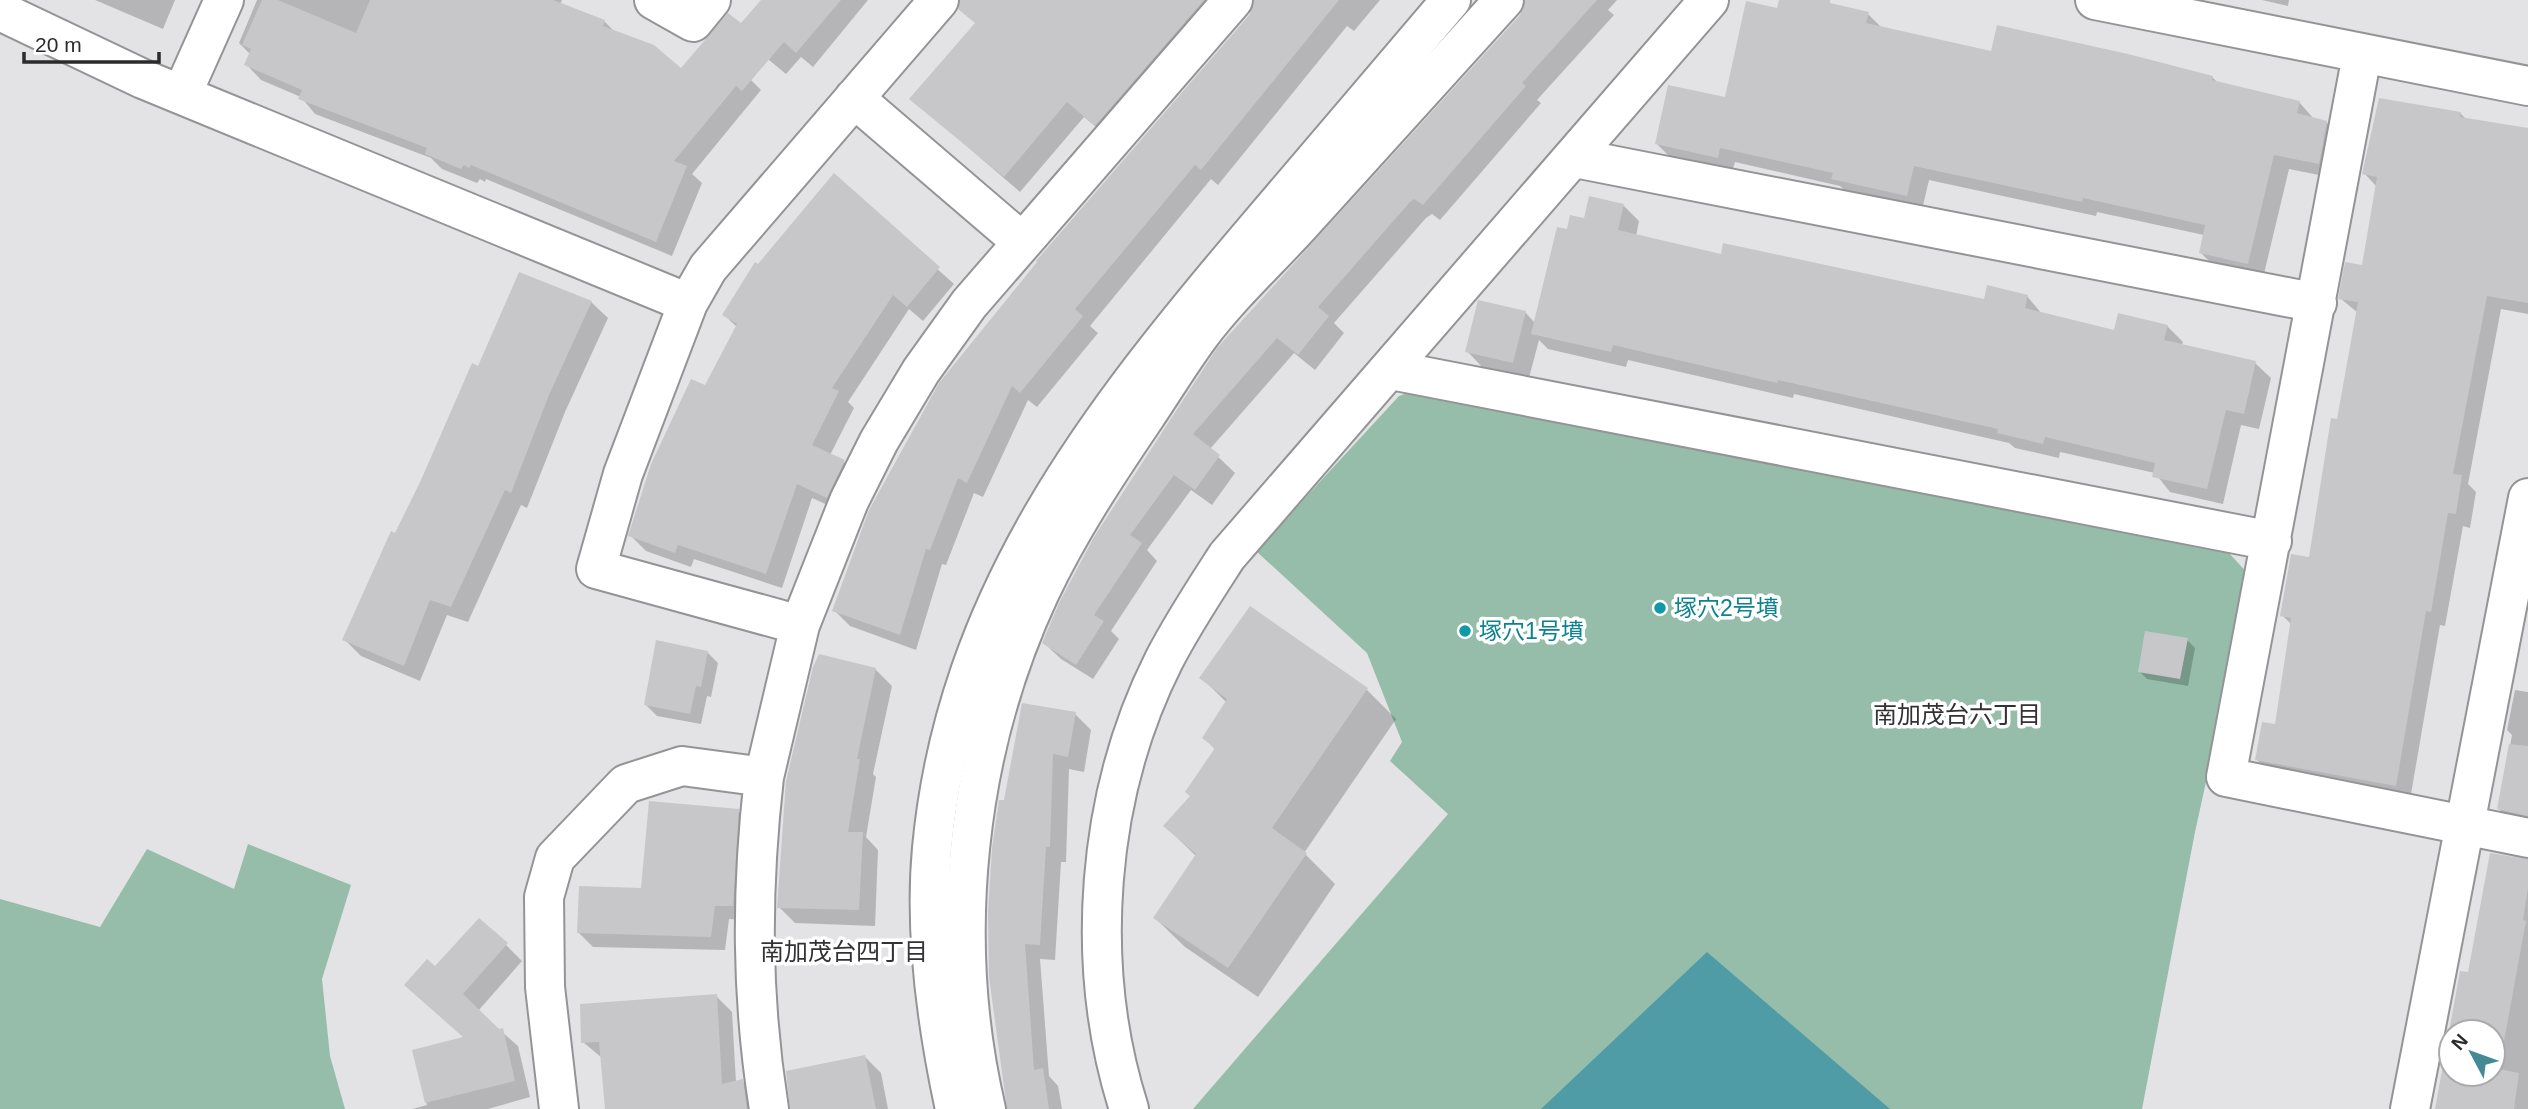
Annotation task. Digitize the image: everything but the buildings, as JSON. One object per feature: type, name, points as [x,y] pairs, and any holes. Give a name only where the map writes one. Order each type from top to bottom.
[{"type":"street","points":[[182,94],[224,0]]},
{"type":"street","points":[[654,0],[692,22],[711,0]]},
{"type":"street","points":[[800,625],[596,569],[623,474],[688,303],[708,268],[939,0]]},
{"type":"street","points":[[769,1109],[754,979],[753,912],[764,778],[800,625],[833,537],[879,441],[921,371],[969,304],[1233,0]]},
{"type":"street","points":[[955,1109],[937,999],[932,925],[932,850],[943,777],[960,705],[983,634],[1013,565],[1049,500],[1107,415],[1187,310],[1451,0]]},
{"type":"street","points":[[986,1109],[971,1019],[966,956],[967,881],[976,807],[991,734],[1012,663],[1040,593],[1073,527],[1201,333],[1504,0]]},
{"type":"street","points":[[1129,1109],[1110,1028],[1103,965],[1102,902],[1109,838],[1119,790],[1139,719],[1163,662],[1193,607],[1227,556],[1575,158],[1709,0]]},
{"type":"street","points":[[2095,0],[2528,86]]},
{"type":"street","points":[[0,11],[144,79],[688,303]]},
{"type":"street","points":[[2362,55],[2226,776],[2528,838]]},
{"type":"street","points":[[854,98],[1022,242]]},
{"type":"street","points":[[1575,158],[2317,303]]},
{"type":"street","points":[[1391,370],[2272,541]]},
{"type":"street","points":[[2410,1109],[2528,498]]},
{"type":"street","points":[[559,1109],[545,987],[544,898],[555,858],[626,784],[681,766],[764,778]]},
{"type":"green space","points":[[1415,390],[1539,419],[2228,552],[2251,577],[2195,832],[2142,1109],[1193,1109],[1448,814],[1390,761],[1402,742],[1367,653],[1256,551],[1399,396]]},
{"type":"green space","points":[[248,844],[351,885],[322,979],[330,1056],[345,1109],[0,1109],[0,899],[100,927],[147,849],[234,889]]},
{"type":"water","points":[[1707,952],[1890,1109],[1541,1109]]},
{"type":"place","name":"塚穴2号墳","points":[[1660,608]]},
{"type":"place","name":"塚穴1号墳","points":[[1465,631]]},
{"type":"district","name":"南加茂台六丁目","points":[[1957,714]]},
{"type":"district","name":"南加茂台四丁目","points":[[844,951]]}]
